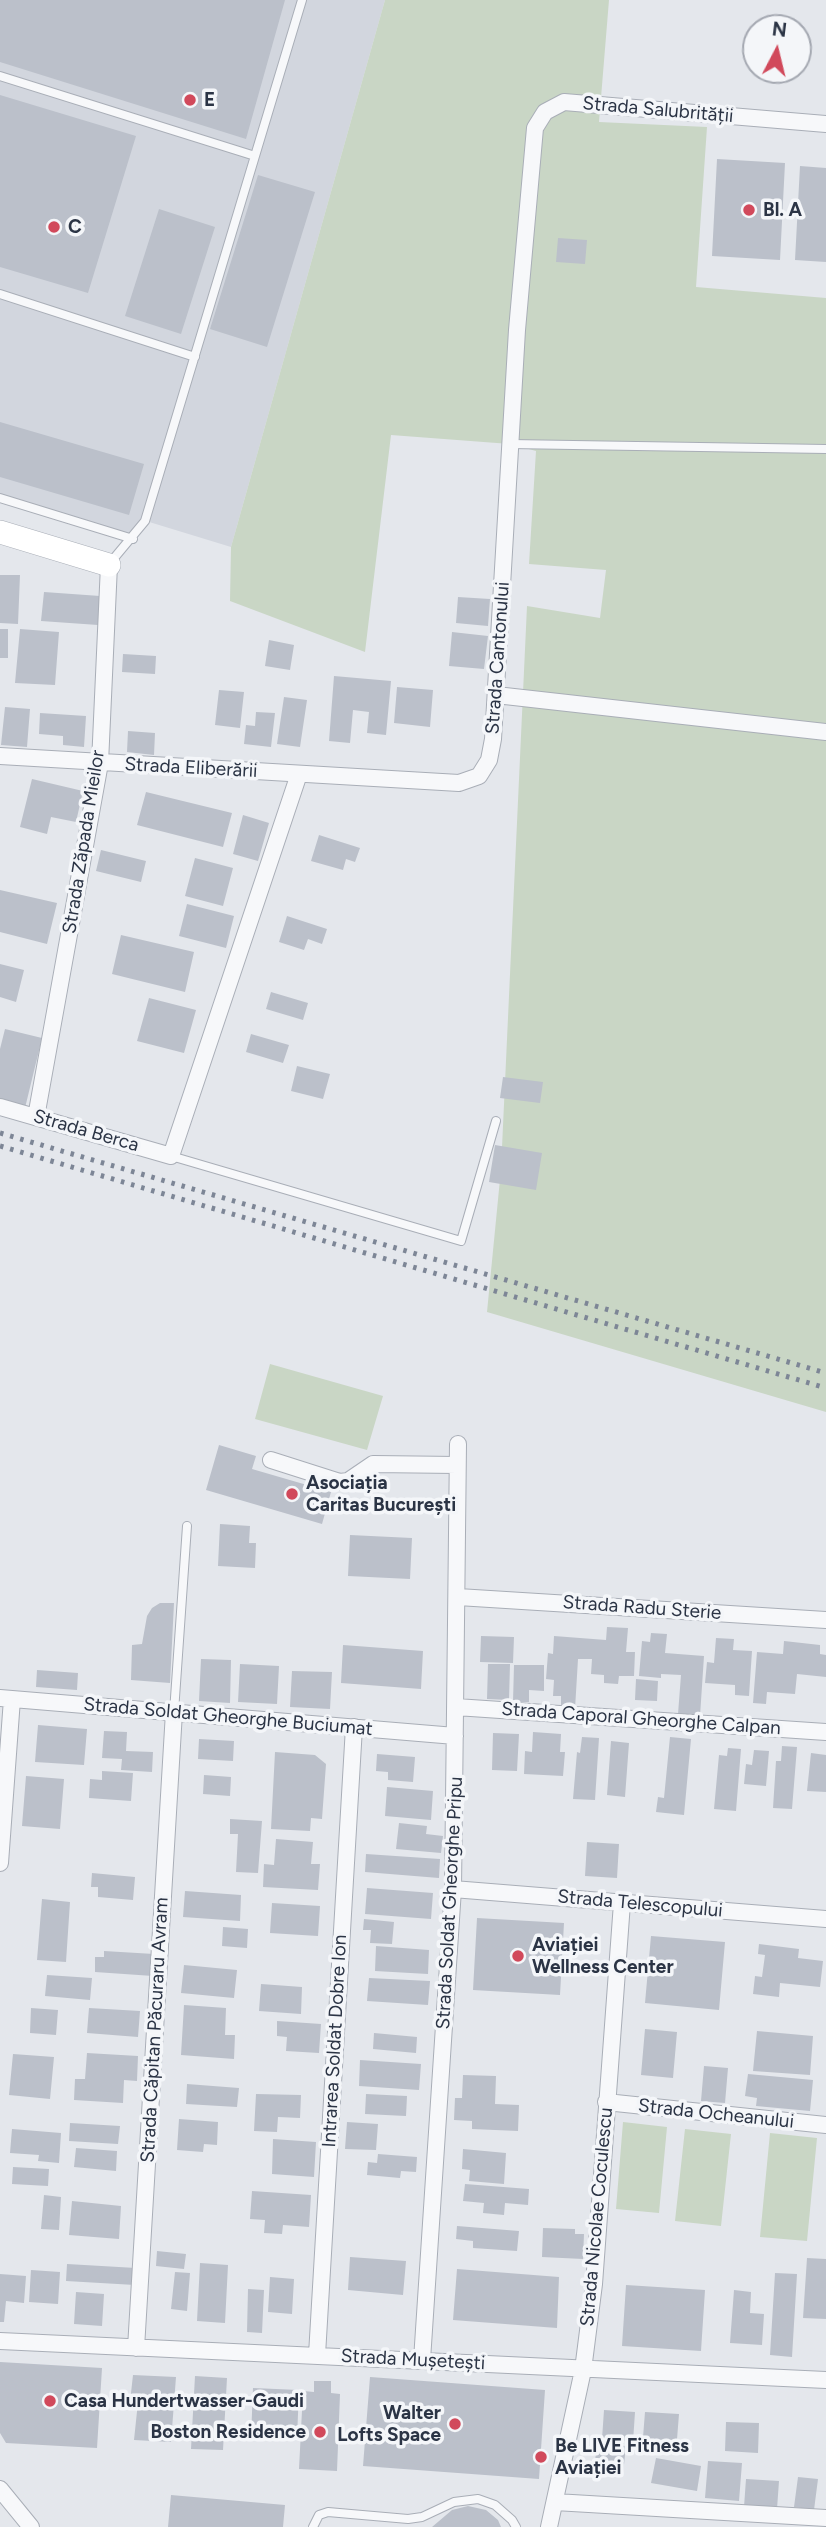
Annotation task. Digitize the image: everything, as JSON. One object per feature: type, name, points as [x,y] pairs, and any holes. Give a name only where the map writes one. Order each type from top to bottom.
[{"type":"street","name":"Strada Salubrității","points":[[531,163],[535,128],[545,112],[564,102],[826,124]]},
{"type":"street","name":"Strada Cantonului","points":[[299,774],[459,783],[479,776],[489,760],[493,738],[517,330],[531,163]]},
{"type":"street","points":[[0,532],[109,565]]},
{"type":"street","name":"Strada Zăpada Mieilor","points":[[36,1117],[100,763],[109,565]]},
{"type":"street","points":[[496,695],[826,732]]},
{"type":"street","name":"Strada Eliberării","points":[[0,756],[299,774]]},
{"type":"street","points":[[171,1156],[299,774]]},
{"type":"street","name":"Strada Berca","points":[[0,1107],[171,1156]]},
{"type":"street","name":"Strada Soldat Gheorghe Pripu","points":[[422,2360],[453,1889],[458,1597],[457,1444]]},
{"type":"street","points":[[271,1460],[340,1482],[348,1481],[373,1464],[457,1465]]},
{"type":"street","name":"Strada Radu Sterie","points":[[458,1597],[826,1620]]},
{"type":"street","points":[[0,1863],[6,1698]]},
{"type":"street","name":"Strada Soldat Gheorghe Buciumat","points":[[6,1698],[455,1735]]},
{"type":"street","name":"Strada Caporal Gheorghe Calpan","points":[[456,1707],[826,1732]]},
{"type":"street","name":"Strada Căpitan Păcuraru Avram","points":[[136,2348],[174,1712]]},
{"type":"street","name":"Intrarea Soldat Dobre Ion","points":[[317,2355],[354,1727]]},
{"type":"street","name":"Strada Telescopului","points":[[453,1889],[826,1919]]},
{"type":"street","name":"Strada Nicolae Coculescu","points":[[549,2527],[583,2370],[594,2284],[622,1903]]},
{"type":"street","name":"Strada Ocheanului","points":[[606,2102],[826,2126]]},
{"type":"street","name":"Strada Mușetești","points":[[0,2341],[826,2380]]},
{"type":"street","points":[[0,2490],[31,2527]]},
{"type":"street","points":[[555,2502],[826,2518]]},
{"type":"lane","points":[[109,565],[133,539],[145,521],[302,0]]},
{"type":"lane","points":[[0,76],[255,156]]},
{"type":"lane","points":[[0,294],[195,356]]},
{"type":"lane","points":[[510,444],[826,449]]},
{"type":"lane","points":[[0,498],[133,539]]},
{"type":"lane","points":[[171,1156],[461,1241],[496,1121]]},
{"type":"lane","points":[[174,1712],[187,1526]]},
{"type":"lane","points":[[313,2527],[319,2515],[328,2512],[408,2519],[422,2517],[454,2502],[478,2499],[495,2505],[516,2527]]},
{"type":"shaded area","points":[[0,0],[385,0],[231,547],[146,521],[133,539],[0,502]]},
{"type":"green space","points":[[385,0],[609,0],[599,122],[707,127],[696,287],[826,298],[826,1412],[487,1312],[501,1169],[527,606],[600,618],[606,570],[529,564],[536,451],[510,444],[391,435],[365,652],[230,601],[231,547]]},
{"type":"green space","points":[[270,1364],[383,1396],[367,1450],[255,1419]]},
{"type":"green space","points":[[623,2122],[667,2127],[659,2213],[616,2209]]},
{"type":"green space","points":[[685,2129],[731,2134],[721,2226],[675,2221]]},
{"type":"green space","points":[[770,2133],[817,2138],[807,2241],[760,2237]]},
{"type":"building","name":"E","points":[[0,0],[285,0],[246,139],[0,62]]},
{"type":"building","name":"C","points":[[0,95],[136,136],[88,293],[0,267]]},
{"type":"building","name":"Bl. A","points":[[717,159],[785,163],[780,260],[712,256]]},
{"type":"building","points":[[800,166],[826,168],[826,262],[795,260]]},
{"type":"building","points":[[258,175],[315,192],[267,347],[210,329]]},
{"type":"building","points":[[159,209],[215,227],[181,334],[125,316]]},
{"type":"building","points":[[558,238],[587,240],[585,264],[556,262]]},
{"type":"building","points":[[0,422],[144,464],[129,515],[0,477]]},
{"type":"building","points":[[0,575],[20,575],[18,624],[0,623]]},
{"type":"building","points":[[44,592],[100,596],[98,625],[41,621]]},
{"type":"building","points":[[458,597],[490,599],[488,626],[456,623]]},
{"type":"building","points":[[0,629],[8,629],[8,658],[0,658]]},
{"type":"building","points":[[20,629],[59,632],[55,685],[15,683]]},
{"type":"building","points":[[452,632],[488,636],[484,669],[449,666]]},
{"type":"building","points":[[269,640],[294,645],[290,670],[265,666]]},
{"type":"building","points":[[123,654],[156,656],[155,674],[122,672]]},
{"type":"building","points":[[334,676],[391,681],[386,735],[367,733],[369,712],[353,710],[350,743],[329,741]]},
{"type":"building","points":[[397,687],[433,690],[430,727],[394,723]]},
{"type":"building","points":[[219,690],[244,692],[240,728],[215,725]]},
{"type":"building","points":[[284,697],[307,700],[300,747],[277,744]]},
{"type":"building","points":[[5,707],[30,709],[27,747],[1,745]]},
{"type":"building","points":[[256,712],[275,713],[271,747],[244,744],[246,725],[255,726]]},
{"type":"building","points":[[40,713],[86,716],[84,747],[63,745],[63,736],[39,734]]},
{"type":"building","points":[[128,731],[155,733],[154,755],[127,752]]},
{"type":"building","points":[[32,779],[83,791],[76,822],[51,817],[47,834],[20,827]]},
{"type":"building","points":[[146,792],[232,813],[223,847],[137,825]]},
{"type":"building","points":[[243,815],[269,823],[258,861],[233,854]]},
{"type":"building","points":[[319,835],[360,848],[355,862],[346,859],[343,870],[311,861]]},
{"type":"building","points":[[101,850],[146,861],[141,882],[96,871]]},
{"type":"building","points":[[195,858],[233,868],[223,906],[185,896]]},
{"type":"building","points":[[0,890],[57,903],[47,944],[0,932]]},
{"type":"building","points":[[187,904],[234,916],[226,948],[179,936]]},
{"type":"building","points":[[287,916],[327,929],[322,944],[308,939],[304,950],[279,942]]},
{"type":"building","points":[[121,935],[194,952],[185,992],[112,974]]},
{"type":"building","points":[[0,964],[24,970],[16,1002],[0,997]]},
{"type":"building","points":[[271,992],[308,1003],[303,1020],[266,1009]]},
{"type":"building","points":[[149,998],[196,1010],[184,1053],[137,1041]]},
{"type":"building","points":[[5,1029],[42,1038],[25,1108],[0,1102],[0,1049]]},
{"type":"building","points":[[251,1034],[289,1045],[283,1063],[246,1052]]},
{"type":"building","points":[[297,1066],[330,1074],[323,1099],[291,1091]]},
{"type":"building","points":[[503,1077],[543,1082],[540,1103],[500,1098]]},
{"type":"building","points":[[495,1145],[542,1153],[536,1190],[489,1182]]},
{"type":"building","points":[[219,1445],[256,1456],[252,1469],[331,1492],[322,1524],[206,1490]]},
{"type":"building","points":[[220,1524],[250,1526],[249,1543],[256,1543],[255,1568],[218,1566]]},
{"type":"building","points":[[350,1535],[412,1538],[410,1579],[348,1576]]},
{"type":"building","points":[[160,1603],[174,1603],[170,1683],[131,1680],[132,1645],[142,1644],[147,1616],[152,1608]]},
{"type":"building","points":[[607,1627],[628,1628],[626,1652],[635,1652],[634,1676],[619,1676],[618,1684],[604,1683],[604,1675],[591,1674],[592,1659],[578,1659],[575,1709],[561,1708],[561,1696],[553,1696],[554,1680],[546,1679],[548,1653],[553,1654],[554,1636],[606,1640]]},
{"type":"building","points":[[651,1633],[667,1634],[665,1653],[704,1656],[700,1716],[678,1714],[681,1675],[661,1674],[661,1678],[639,1676],[642,1641],[650,1642]]},
{"type":"building","points":[[481,1636],[514,1637],[513,1663],[480,1662]]},
{"type":"building","points":[[716,1638],[734,1639],[733,1650],[752,1651],[749,1696],[735,1695],[735,1685],[705,1683],[707,1662],[714,1663]]},
{"type":"building","points":[[784,1641],[820,1645],[820,1654],[826,1655],[826,1677],[797,1674],[795,1694],[767,1692],[766,1704],[753,1703],[757,1652],[783,1654]]},
{"type":"building","points":[[343,1645],[423,1651],[421,1689],[341,1683]]},
{"type":"building","points":[[201,1659],[231,1660],[230,1703],[199,1701]]},
{"type":"building","points":[[240,1664],[279,1666],[277,1704],[238,1702]]},
{"type":"building","points":[[488,1664],[510,1664],[509,1700],[487,1699]]},
{"type":"building","points":[[514,1665],[544,1665],[544,1691],[529,1690],[529,1702],[513,1702]]},
{"type":"building","points":[[37,1670],[78,1673],[77,1690],[36,1687]]},
{"type":"building","points":[[292,1671],[332,1672],[330,1709],[290,1707]]},
{"type":"building","points":[[636,1679],[658,1681],[657,1701],[635,1700]]},
{"type":"building","points":[[38,1725],[87,1729],[84,1765],[35,1762]]},
{"type":"building","points":[[104,1731],[127,1732],[126,1751],[153,1752],[152,1772],[121,1770],[122,1759],[102,1758]]},
{"type":"building","points":[[533,1732],[561,1734],[560,1752],[565,1752],[563,1776],[524,1774],[525,1751],[532,1752]]},
{"type":"building","points":[[493,1733],[519,1734],[517,1771],[492,1770]]},
{"type":"building","points":[[582,1737],[599,1738],[595,1800],[573,1799],[577,1752],[580,1753]]},
{"type":"building","points":[[670,1737],[691,1739],[684,1815],[656,1812],[658,1797],[664,1798]]},
{"type":"building","points":[[199,1739],[234,1741],[233,1761],[198,1759]]},
{"type":"building","points":[[611,1741],[629,1743],[625,1797],[607,1795]]},
{"type":"building","points":[[782,1746],[797,1747],[792,1809],[773,1808],[776,1761],[781,1761]]},
{"type":"building","points":[[728,1748],[741,1749],[736,1811],[714,1809],[719,1755],[727,1756]]},
{"type":"building","points":[[754,1750],[769,1751],[766,1786],[744,1784],[746,1764],[752,1765]]},
{"type":"building","points":[[275,1752],[315,1755],[326,1764],[322,1819],[311,1818],[310,1831],[271,1829]]},
{"type":"building","points":[[811,1753],[826,1755],[826,1792],[807,1791]]},
{"type":"building","points":[[377,1754],[415,1757],[413,1782],[388,1780],[388,1772],[376,1771]]},
{"type":"building","points":[[102,1771],[133,1773],[131,1801],[89,1798],[90,1779],[102,1780]]},
{"type":"building","points":[[204,1775],[231,1777],[230,1796],[203,1794]]},
{"type":"building","points":[[26,1776],[64,1779],[60,1829],[22,1826]]},
{"type":"building","points":[[387,1787],[433,1791],[431,1820],[385,1816]]},
{"type":"building","points":[[230,1819],[262,1821],[258,1873],[236,1872],[238,1834],[230,1834]]},
{"type":"building","points":[[399,1823],[427,1826],[426,1834],[443,1836],[441,1853],[396,1849]]},
{"type":"building","points":[[276,1839],[313,1842],[311,1864],[320,1864],[318,1890],[263,1887],[264,1864],[274,1865]]},
{"type":"building","points":[[587,1842],[619,1844],[617,1878],[585,1876]]},
{"type":"building","points":[[366,1854],[440,1859],[439,1878],[365,1872]]},
{"type":"building","points":[[92,1873],[135,1877],[133,1900],[98,1897],[98,1887],[91,1887]]},
{"type":"building","points":[[367,1888],[433,1893],[431,1919],[365,1914]]},
{"type":"building","points":[[185,1891],[241,1895],[240,1921],[183,1917]]},
{"type":"building","points":[[42,1899],[70,1902],[66,1962],[37,1960]]},
{"type":"building","points":[[272,1903],[320,1906],[318,1936],[270,1933]]},
{"type":"building","name":"Aviației Wellness Center","points":[[477,1918],[564,1923],[560,1995],[473,1990]]},
{"type":"building","points":[[364,1919],[394,1922],[392,1944],[370,1943],[371,1930],[363,1930]]},
{"type":"building","points":[[223,1927],[248,1929],[247,1948],[222,1946]]},
{"type":"building","points":[[651,1936],[725,1942],[719,2010],[645,2003]]},
{"type":"building","points":[[759,1944],[799,1949],[798,1958],[823,1961],[820,1987],[780,1983],[779,1997],[753,1994],[755,1976],[762,1977],[765,1955],[758,1954]]},
{"type":"building","points":[[376,1946],[429,1950],[428,1974],[375,1971]]},
{"type":"building","points":[[104,1951],[154,1954],[153,1976],[95,1972],[95,1957],[104,1957]]},
{"type":"building","points":[[184,1965],[237,1970],[234,1998],[181,1993]]},
{"type":"building","points":[[47,1975],[92,1978],[90,2000],[45,1996]]},
{"type":"building","points":[[369,1978],[430,1981],[428,2005],[367,2001]]},
{"type":"building","points":[[261,1984],[302,1987],[301,2014],[259,2011]]},
{"type":"building","points":[[184,2005],[226,2008],[225,2035],[235,2035],[234,2059],[181,2055]]},
{"type":"building","points":[[31,2008],[58,2010],[56,2035],[30,2033]]},
{"type":"building","points":[[89,2008],[140,2011],[138,2037],[87,2033]]},
{"type":"building","points":[[277,2021],[321,2024],[319,2053],[286,2051],[287,2037],[277,2036]]},
{"type":"building","points":[[645,2029],[677,2032],[673,2078],[641,2075]]},
{"type":"building","points":[[757,2031],[813,2036],[810,2075],[753,2071]]},
{"type":"building","points":[[374,2033],[417,2037],[416,2053],[373,2049]]},
{"type":"building","points":[[87,2053],[138,2056],[137,2081],[124,2080],[123,2103],[74,2100],[75,2079],[85,2079]]},
{"type":"building","points":[[13,2054],[54,2057],[50,2099],[9,2095]]},
{"type":"building","points":[[360,2060],[421,2064],[419,2090],[359,2086]]},
{"type":"building","points":[[704,2066],[728,2068],[725,2103],[701,2101]]},
{"type":"building","points":[[748,2074],[813,2080],[810,2111],[756,2106],[757,2098],[745,2096]]},
{"type":"building","points":[[463,2075],[496,2076],[495,2104],[519,2105],[518,2131],[472,2129],[472,2121],[454,2120],[455,2098],[462,2098]]},
{"type":"building","points":[[187,2084],[239,2088],[237,2107],[186,2104]]},
{"type":"building","points":[[256,2094],[301,2095],[300,2118],[278,2117],[277,2132],[254,2131]]},
{"type":"building","points":[[366,2094],[407,2096],[406,2116],[365,2114]]},
{"type":"building","points":[[179,2119],[218,2122],[217,2145],[204,2144],[203,2152],[177,2150]]},
{"type":"building","points":[[347,2122],[378,2124],[376,2150],[345,2149]]},
{"type":"building","points":[[70,2123],[120,2126],[118,2144],[69,2141]]},
{"type":"building","points":[[12,2129],[61,2133],[59,2163],[38,2161],[39,2155],[10,2153]]},
{"type":"building","points":[[273,2139],[316,2142],[314,2177],[272,2174]]},
{"type":"building","points":[[76,2148],[117,2151],[116,2171],[74,2167]]},
{"type":"building","points":[[463,2149],[506,2153],[504,2184],[469,2181],[470,2170],[462,2169]]},
{"type":"building","points":[[378,2154],[417,2157],[416,2172],[401,2171],[400,2178],[367,2175],[368,2162],[377,2163]]},
{"type":"building","points":[[13,2167],[49,2169],[48,2186],[12,2184]]},
{"type":"building","points":[[465,2184],[529,2189],[528,2205],[505,2203],[504,2215],[483,2213],[484,2203],[463,2201]]},
{"type":"building","points":[[252,2191],[311,2195],[309,2227],[283,2225],[282,2234],[264,2233],[265,2220],[250,2219]]},
{"type":"building","points":[[44,2195],[61,2197],[59,2230],[41,2229]]},
{"type":"building","points":[[72,2201],[121,2206],[119,2239],[69,2235]]},
{"type":"building","points":[[457,2226],[519,2231],[517,2251],[473,2248],[473,2241],[456,2239]]},
{"type":"building","points":[[543,2228],[575,2229],[575,2234],[584,2234],[583,2259],[542,2257]]},
{"type":"building","points":[[157,2251],[186,2254],[184,2269],[156,2266]]},
{"type":"building","points":[[350,2257],[406,2261],[403,2295],[348,2290]]},
{"type":"building","points":[[807,2258],[826,2259],[826,2319],[803,2318]]},
{"type":"building","points":[[200,2263],[228,2265],[225,2323],[197,2321]]},
{"type":"building","points":[[67,2264],[136,2268],[135,2285],[66,2281]]},
{"type":"building","points":[[457,2269],[559,2277],[557,2328],[453,2320]]},
{"type":"building","points":[[31,2270],[60,2272],[58,2304],[29,2302]]},
{"type":"building","points":[[175,2272],[190,2273],[187,2311],[171,2309]]},
{"type":"building","points":[[775,2273],[797,2274],[792,2357],[770,2355]]},
{"type":"building","points":[[0,2274],[26,2276],[24,2303],[6,2301],[4,2322],[0,2322]]},
{"type":"building","points":[[270,2277],[294,2279],[292,2314],[268,2312]]},
{"type":"building","points":[[626,2285],[705,2290],[701,2351],[622,2346]]},
{"type":"building","points":[[248,2289],[264,2290],[262,2333],[247,2332]]},
{"type":"building","points":[[734,2290],[751,2292],[750,2313],[764,2314],[762,2345],[730,2343]]},
{"type":"building","points":[[76,2292],[104,2294],[102,2326],[74,2324]]},
{"type":"building","name":"Casa Hundertwasser-Gaudi","points":[[0,2362],[102,2368],[97,2448],[6,2443],[0,2433]]},
{"type":"building","points":[[133,2375],[176,2377],[171,2442],[134,2440],[138,2402],[130,2402]]},
{"type":"building","points":[[195,2376],[227,2378],[223,2450],[191,2449]]},
{"type":"building","name":"Walter Lofts Space","points":[[370,2377],[545,2390],[539,2479],[363,2466]]},
{"type":"building","name":"Boston Residence","points":[[314,2381],[331,2381],[331,2393],[340,2394],[337,2471],[299,2469],[303,2391],[314,2392]]},
{"type":"building","points":[[253,2388],[299,2390],[297,2438],[251,2437]]},
{"type":"building","points":[[604,2410],[635,2412],[633,2442],[602,2439]]},
{"type":"building","points":[[645,2412],[679,2414],[676,2452],[642,2450]]},
{"type":"building","points":[[726,2422],[759,2423],[758,2453],[725,2451]]},
{"type":"building","points":[[597,2443],[626,2446],[623,2474],[594,2471]]},
{"type":"building","points":[[656,2458],[701,2466],[697,2491],[651,2483]]},
{"type":"building","points":[[708,2461],[742,2463],[739,2501],[705,2498]]},
{"type":"building","points":[[798,2477],[818,2479],[814,2510],[794,2507]]},
{"type":"building","points":[[746,2479],[779,2481],[777,2509],[744,2507]]},
{"type":"building","points":[[171,2495],[285,2505],[283,2527],[168,2527]]},
{"type":"building","points":[[468,2506],[486,2510],[498,2520],[501,2527],[432,2527],[452,2510]]},
{"type":"railway","points":[[0,1133],[826,1373]]},
{"type":"railway","points":[[0,1146],[826,1388]]},
{"type":"place","name":"E","points":[[190,100]]},
{"type":"place","name":"Bl. A","points":[[749,210]]},
{"type":"place","name":"C","points":[[54,227]]},
{"type":"place","name":"Asociația Caritas București","points":[[292,1494]]},
{"type":"place","name":"Aviației Wellness Center","points":[[518,1956]]},
{"type":"place","name":"Casa Hundertwasser-Gaudi","points":[[50,2401]]},
{"type":"place","name":"Walter Lofts Space","points":[[455,2424]]},
{"type":"place","name":"Boston Residence","points":[[320,2432]]},
{"type":"place","name":"Be LIVE Fitness Aviației","points":[[541,2457]]}]
